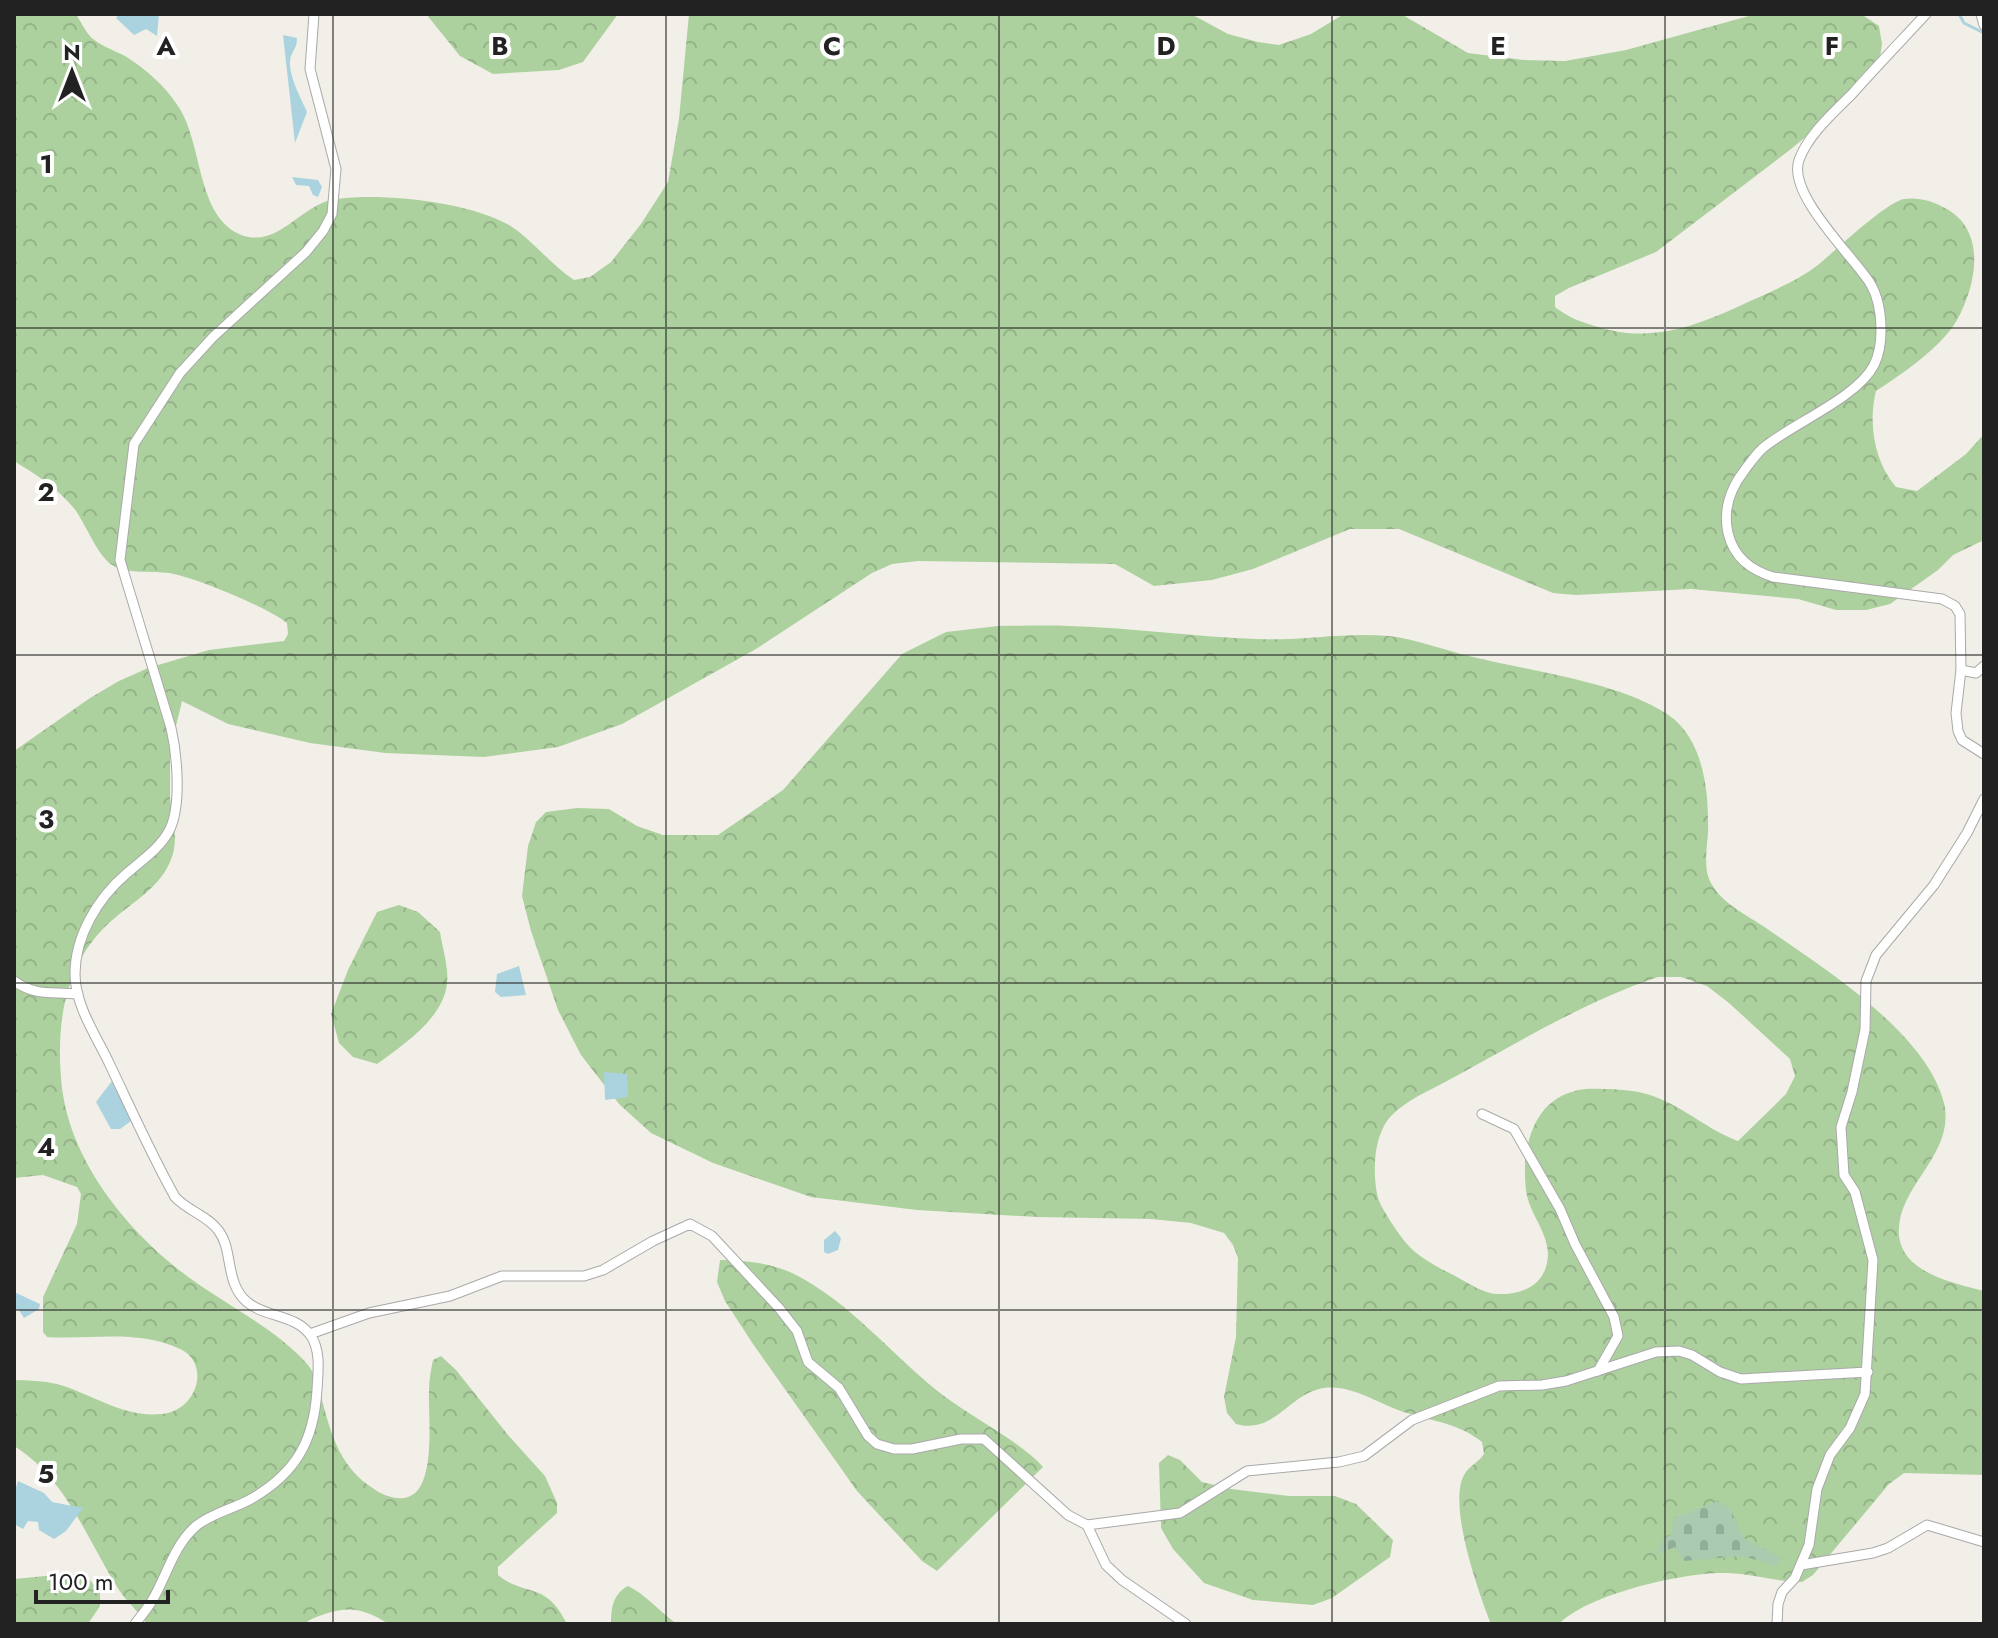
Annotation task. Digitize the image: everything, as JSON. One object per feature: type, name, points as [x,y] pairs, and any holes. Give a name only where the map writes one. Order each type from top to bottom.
[{"type":"street","points":[[135,1624],[153,1599],[180,1545],[197,1526],[250,1499],[292,1466],[309,1441],[316,1398],[318,1365],[316,1346],[310,1334],[297,1322],[246,1302],[231,1279],[219,1230],[185,1208],[162,1173],[78,994],[76,956],[95,910],[107,892],[158,847],[171,827],[176,798],[176,751],[171,728],[120,560],[134,444],[180,373],[213,337],[306,252],[332,214],[336,169],[310,69],[314,14]]},
{"type":"street","points":[[1926,14],[1820,127],[1798,163],[1799,180],[1809,202],[1869,282],[1878,301],[1881,349],[1874,366],[1849,392],[1761,450],[1735,482],[1728,501],[1728,532],[1743,562],[1754,571],[1773,577],[1942,599],[1955,606],[1960,614],[1958,731],[1962,740],[1984,754]]},
{"type":"street","points":[[1981,14],[1984,25]]},
{"type":"street","points":[[1961,670],[1976,673],[1984,666]]},
{"type":"street","points":[[1777,1624],[1782,1592],[1795,1578],[1809,1545],[1817,1489],[1830,1455],[1859,1410],[1865,1394],[1873,1260],[1855,1192],[1844,1175],[1841,1127],[1865,1030],[1866,981],[1876,955],[1934,885],[1984,799]]},
{"type":"street","points":[[14,981],[38,993],[78,994]]},
{"type":"street","points":[[1482,1114],[1514,1129],[1560,1209],[1614,1317],[1618,1336],[1598,1371]]},
{"type":"street","points":[[310,1334],[369,1313],[450,1296],[502,1276],[584,1276],[603,1270],[690,1224],[712,1236],[779,1308],[797,1331],[808,1362],[839,1388],[868,1436],[877,1444],[894,1449],[912,1449],[961,1439],[984,1439],[1068,1515],[1087,1525],[1180,1513],[1247,1471],[1339,1462],[1364,1456],[1412,1420],[1499,1386],[1542,1385],[1656,1352],[1679,1351],[1741,1379],[1868,1372]]},
{"type":"street","points":[[1087,1525],[1106,1565],[1122,1580],[1186,1624]]},
{"type":"street","points":[[1801,1565],[1873,1553],[1888,1548],[1927,1525],[1984,1542]]},
{"type":"green space","points":[[14,14],[76,14],[93,39],[125,56],[154,78],[173,99],[186,121],[207,194],[215,211],[225,224],[239,234],[264,237],[331,200],[374,197],[428,201],[481,213],[503,222],[574,280],[590,277],[611,262],[668,182],[679,119],[689,14],[1191,14],[1228,34],[1279,45],[1311,34],[1344,14],[1401,14],[1468,53],[1565,61],[1626,50],[1756,14],[1861,14],[1879,26],[1882,44],[1879,64],[1862,90],[1791,149],[1656,252],[1569,288],[1555,296],[1555,307],[1580,321],[1618,332],[1638,334],[1675,330],[1730,310],[1802,276],[1896,202],[1920,199],[1945,208],[1958,218],[1973,244],[1973,275],[1964,306],[1942,340],[1876,391],[1873,429],[1878,454],[1888,477],[1896,487],[1917,491],[1966,454],[1984,434],[1984,540],[1953,555],[1938,570],[1890,604],[1866,610],[1836,610],[1798,599],[1691,589],[1576,595],[1553,593],[1399,529],[1350,529],[1253,569],[1212,580],[1154,586],[1115,564],[918,561],[892,564],[872,573],[756,649],[622,724],[558,747],[484,757],[385,753],[310,743],[228,724],[182,701],[170,761],[175,838],[170,862],[153,886],[98,934],[74,973],[67,995],[62,1017],[60,1064],[68,1118],[79,1146],[111,1200],[153,1248],[201,1286],[271,1332],[308,1365],[340,1452],[354,1472],[377,1491],[400,1498],[417,1491],[423,1480],[429,1450],[429,1386],[433,1360],[441,1356],[456,1370],[545,1476],[557,1503],[557,1513],[498,1567],[498,1575],[543,1595],[559,1610],[567,1624],[389,1624],[367,1613],[345,1610],[318,1616],[304,1624],[147,1624],[119,1590],[62,1493],[48,1475],[14,1446],[14,1380],[57,1384],[125,1410],[153,1414],[168,1413],[187,1402],[193,1393],[197,1374],[189,1355],[164,1343],[131,1337],[47,1337],[43,1332],[43,1297],[77,1224],[81,1194],[77,1187],[43,1175],[14,1178],[14,751],[90,698],[148,668],[209,650],[284,641],[288,634],[287,623],[277,616],[212,586],[169,573],[134,571],[114,566],[102,555],[66,499],[14,461]]},
{"type":"green space","points":[[426,14],[618,14],[583,62],[559,70],[493,74],[460,56]]},
{"type":"green space","points":[[998,626],[1052,626],[1258,639],[1389,636],[1600,686],[1647,703],[1667,714],[1689,737],[1702,767],[1708,817],[1706,865],[1716,890],[1736,908],[1870,1004],[1917,1052],[1934,1077],[1944,1103],[1945,1122],[1934,1155],[1906,1202],[1900,1218],[1899,1236],[1903,1249],[1919,1268],[1945,1280],[1984,1291],[1984,1475],[1904,1473],[1889,1484],[1813,1575],[1802,1582],[1710,1573],[1664,1580],[1614,1594],[1591,1603],[1559,1624],[1491,1624],[1466,1547],[1459,1503],[1466,1472],[1484,1454],[1482,1442],[1455,1427],[1397,1410],[1345,1389],[1312,1391],[1261,1424],[1236,1424],[1227,1413],[1224,1397],[1236,1337],[1238,1258],[1224,1233],[1191,1223],[1151,1219],[917,1210],[811,1197],[713,1163],[651,1133],[619,1104],[581,1055],[558,1010],[522,896],[528,846],[536,822],[546,812],[577,808],[609,809],[637,826],[663,835],[718,835],[783,790],[902,654],[946,632]],"holes":[[[1658,977],[1681,977],[1707,986],[1790,1059],[1795,1076],[1786,1094],[1738,1141],[1686,1112],[1642,1093],[1586,1089],[1560,1097],[1539,1116],[1532,1130],[1526,1159],[1528,1199],[1547,1244],[1547,1263],[1540,1279],[1520,1291],[1491,1293],[1437,1267],[1412,1249],[1383,1208],[1375,1181],[1378,1143],[1389,1118],[1403,1105],[1576,1011]]]},
{"type":"green space","points":[[399,905],[418,912],[440,932],[447,983],[438,1008],[421,1030],[377,1064],[353,1057],[339,1043],[331,1014],[348,970],[377,912]]},
{"type":"green space","points":[[720,1260],[747,1261],[775,1267],[813,1285],[852,1314],[925,1381],[1010,1439],[1043,1467],[937,1571],[922,1561],[857,1491],[753,1344],[725,1301],[717,1282]]},
{"type":"green space","points":[[1168,1455],[1180,1460],[1202,1482],[1289,1496],[1335,1496],[1356,1504],[1393,1540],[1390,1557],[1332,1598],[1313,1605],[1253,1600],[1204,1583],[1173,1549],[1161,1528],[1159,1463]]},
{"type":"green space","points":[[1718,1501],[1730,1509],[1745,1539],[1781,1558],[1776,1566],[1743,1556],[1683,1561],[1675,1547],[1655,1555],[1664,1538],[1671,1535],[1674,1518]]},
{"type":"green space","points":[[81,1574],[100,1593],[100,1606],[88,1624],[14,1624],[14,1579]]},
{"type":"green space","points":[[628,1586],[677,1624],[611,1624],[614,1602]]},
{"type":"water","points":[[119,14],[159,14],[157,36],[146,29],[134,35],[116,18]]},
{"type":"water","points":[[283,35],[297,38],[291,56],[291,70],[307,112],[295,143]]},
{"type":"water","points":[[292,177],[318,180],[322,187],[318,197],[313,195],[309,186],[296,185]]},
{"type":"water","points":[[519,966],[526,995],[501,997],[495,992],[497,974]]},
{"type":"water","points":[[604,1072],[627,1074],[628,1097],[605,1100]]},
{"type":"water","points":[[112,1081],[131,1121],[120,1129],[111,1129],[96,1102]]},
{"type":"water","points":[[835,1231],[841,1238],[838,1250],[828,1254],[824,1252],[824,1240]]},
{"type":"water","points":[[14,1292],[40,1304],[39,1309],[24,1318],[19,1310],[14,1309]]},
{"type":"water","points":[[18,1481],[44,1493],[52,1502],[83,1508],[66,1531],[54,1539],[39,1530],[38,1522],[28,1521],[23,1529],[14,1524],[14,1494]]},
{"type":"waterway","points":[[1959,14],[1964,23],[1984,33]]}]
